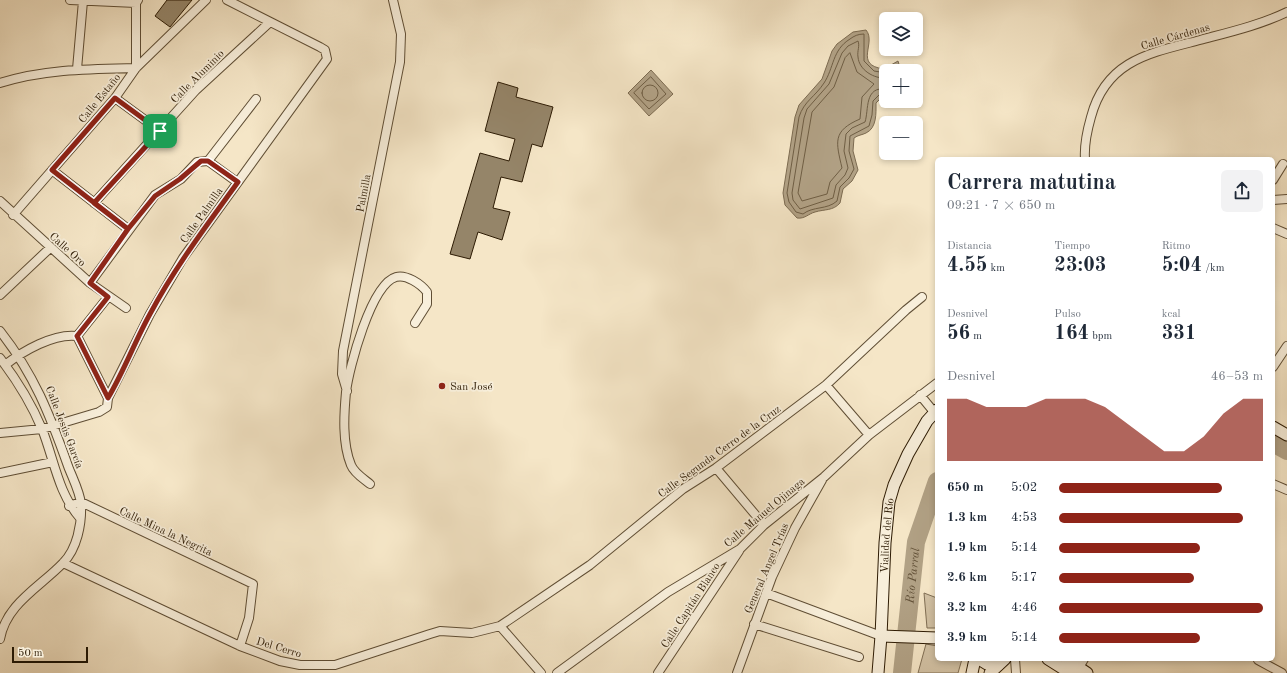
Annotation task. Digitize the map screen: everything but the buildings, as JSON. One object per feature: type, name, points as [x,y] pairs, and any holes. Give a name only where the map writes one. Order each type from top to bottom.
[{"type":"main road","name":"Vialidad del Río","points":[[878,673],[885,543],[889,502],[901,467],[918,434],[935,412]]},
{"type":"main road","points":[[1275,428],[1287,434]]},
{"type":"main road","points":[[1275,436],[1287,441]]},
{"type":"main road","points":[[881,636],[932,638]]},
{"type":"main road","points":[[972,673],[975,661]]},
{"type":"main road","points":[[983,661],[987,664],[1002,662]]},
{"type":"main road","points":[[1054,661],[1079,669]]},
{"type":"main road","points":[[1069,661],[1079,669]]},
{"type":"main road","points":[[990,673],[1002,662]]},
{"type":"street","points":[[0,83],[36,74],[77,69],[136,68],[137,2],[70,0]]},
{"type":"street","name":"Calle Estaño","points":[[13,215],[115,98],[136,68],[206,0]]},
{"type":"street","points":[[227,0],[270,22]]},
{"type":"street","name":"Palmilla","points":[[347,391],[342,374],[343,351],[400,62],[401,34],[393,0]]},
{"type":"street","points":[[77,69],[83,1]]},
{"type":"street","name":"Calle Cárdenas","points":[[1085,157],[1088,127],[1098,95],[1110,79],[1125,66],[1155,51],[1253,25],[1287,12]]},
{"type":"street","name":"Calle Palmilla","points":[[0,433],[54,426],[99,412],[104,409],[150,314],[183,258],[326,63],[327,55],[325,50],[270,22]]},
{"type":"street","name":"Calle Aluminio","points":[[94,203],[196,90],[270,22]]},
{"type":"street","points":[[115,98],[160,131]]},
{"type":"street","points":[[208,161],[256,99]]},
{"type":"street","points":[[90,283],[128,229],[155,196],[180,179],[197,162],[208,161],[238,182]]},
{"type":"street","points":[[1275,177],[1283,164]]},
{"type":"street","points":[[52,170],[128,229]]},
{"type":"street","points":[[1275,200],[1287,199]]},
{"type":"street","name":"Calle Oro","points":[[0,201],[13,215],[90,283],[108,297],[126,308]]},
{"type":"street","points":[[1275,229],[1287,234]]},
{"type":"street","points":[[0,295],[50,248]]},
{"type":"street","points":[[370,484],[352,467],[348,457],[345,415],[347,391],[363,326],[381,291],[391,279],[402,276],[427,292],[427,304],[415,323]]},
{"type":"street","points":[[77,336],[108,297]]},
{"type":"street","name":"Calle Segunda Cerro de la Cruz","points":[[500,626],[590,565],[683,489],[716,468],[826,385],[906,310],[922,297]]},
{"type":"street","name":"Calle Jesús García","points":[[0,331],[19,355],[41,394],[81,502],[77,537],[64,563],[19,602],[1,628],[0,639]]},
{"type":"street","points":[[5,365],[19,355],[62,336],[77,336]]},
{"type":"street","points":[[77,336],[108,400]]},
{"type":"street","points":[[1275,364],[1287,346]]},
{"type":"street","name":"Calle Jesús García","points":[[0,358],[42,428],[69,506],[80,518]]},
{"type":"street","name":"Calle Manuel Ojinaga","points":[[557,673],[668,592],[740,548],[764,524],[824,476],[869,435],[935,384]]},
{"type":"street","points":[[826,385],[869,435]]},
{"type":"street","points":[[920,395],[935,410]]},
{"type":"street","points":[[0,473],[53,462]]},
{"type":"street","points":[[716,468],[764,524]]},
{"type":"street","name":"General Angel Trías","points":[[737,673],[766,594],[795,528],[824,476]]},
{"type":"street","points":[[1275,485],[1287,490]]},
{"type":"street","points":[[69,506],[81,502]]},
{"type":"street","name":"Calle Mina la Negrita","points":[[81,502],[253,584],[249,618],[240,646]]},
{"type":"street","name":"Calle Capitán Blanco","points":[[661,672],[740,548]]},
{"type":"street","name":"Del Cerro","points":[[64,563],[240,646],[280,661],[300,665],[335,666],[440,631],[472,633],[500,626]]},
{"type":"street","points":[[766,594],[881,636]]},
{"type":"street","points":[[754,624],[859,657]]},
{"type":"street","points":[[500,626],[541,673]]},
{"type":"street","points":[[1014,661],[1016,673]]},
{"type":"street","points":[[1260,661],[1282,673]]},
{"type":"shaded area","points":[[924,593],[935,597],[935,628],[927,628]]},
{"type":"shaded area","points":[[926,644],[935,646],[935,661],[961,661],[958,673],[918,673]]},
{"type":"water","points":[[866,30],[869,35],[868,58],[870,63],[879,68],[879,100],[876,103],[876,116],[874,124],[870,131],[854,138],[853,151],[858,170],[852,181],[843,189],[840,203],[832,209],[815,212],[802,218],[797,218],[785,205],[783,193],[795,117],[799,105],[822,79],[832,51],[837,44],[853,32]]},
{"type":"water","points":[[651,70],[673,94],[649,116],[628,93]]},
{"type":"waterway","name":"Río Parral","points":[[1275,444],[1287,451]]},
{"type":"waterway","name":"Río Parral","points":[[902,673],[916,542],[935,487]]},
{"type":"place","name":"San José","points":[[442,386]]},
{"type":"route","points":[[160,131],[94,203],[128,229],[90,283],[108,297],[77,336],[108,398],[119,379],[150,314],[183,258],[238,182],[208,161],[205,160],[197,162],[175,183],[160,191],[149,202],[128,229],[52,170],[115,98],[160,131]]}]
